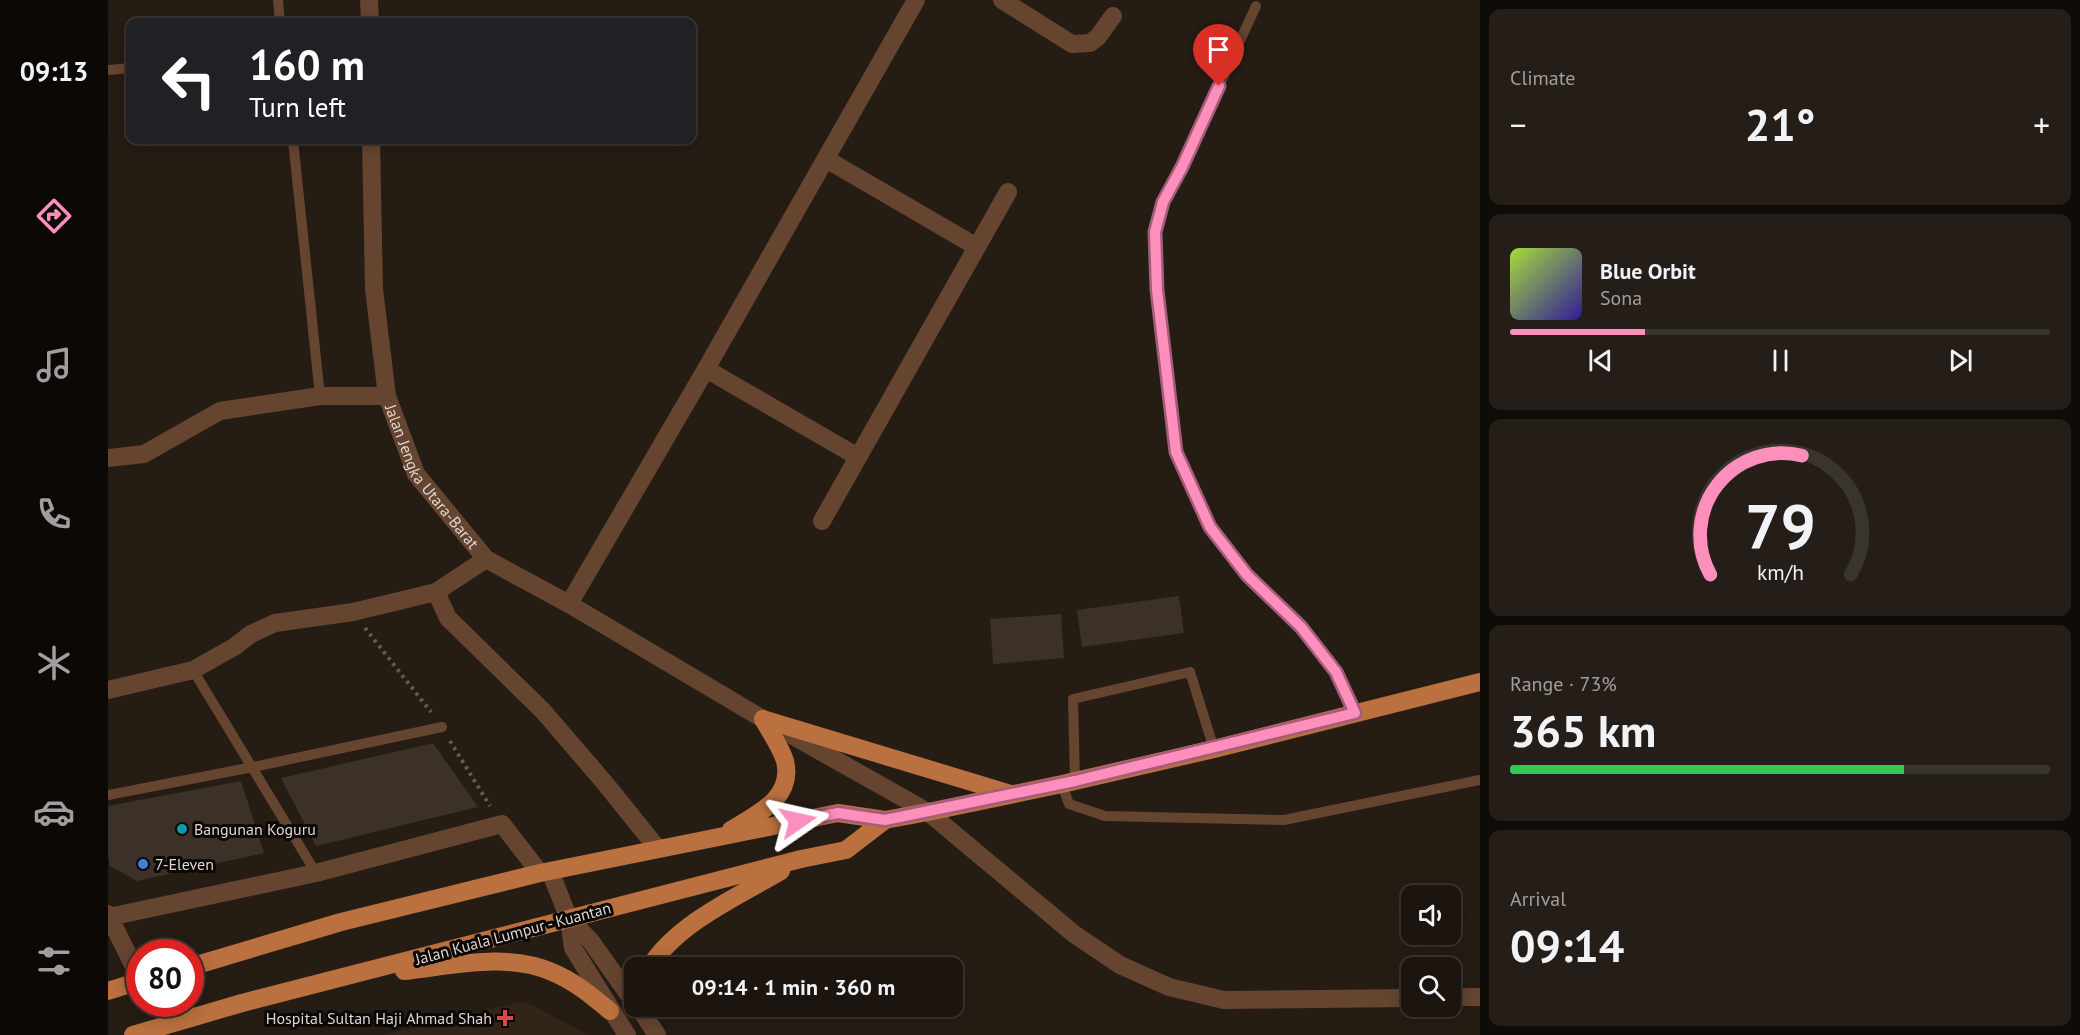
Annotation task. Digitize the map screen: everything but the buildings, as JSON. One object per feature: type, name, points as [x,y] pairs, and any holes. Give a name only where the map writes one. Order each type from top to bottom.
[{"type":"highway","name":"Jalan Kuala Lumpur - Kuantan","points":[[204,963],[341,922],[545,872],[838,813],[885,820],[928,812],[1214,749],[1480,682]]},
{"type":"highway","points":[[763,719],[1012,794]]},
{"type":"highway","points":[[719,837],[770,806],[781,792],[786,776],[785,760],[763,719]]},
{"type":"highway","name":"Jalan Kuala Lumpur - Kuantan","points":[[133,1035],[242,1003],[801,859],[846,850],[885,820]]},
{"type":"highway","points":[[655,957],[675,937],[699,919],[801,859]]},
{"type":"highway","points":[[339,978],[492,961],[522,963],[552,972],[580,987],[610,1011]]},
{"type":"highway","points":[[108,991],[126,985]]},
{"type":"street","points":[[369,0],[370,18]]},
{"type":"street","points":[[570,604],[916,0]]},
{"type":"street","points":[[1002,0],[1072,44],[1090,42],[1098,36],[1113,16]]},
{"type":"street","name":"Jalan Jengka Utara-Barat","points":[[371,144],[374,289],[387,396],[416,474],[486,559],[570,604],[763,719],[928,812],[1074,934],[1120,965],[1169,987],[1224,1000],[1401,998]]},
{"type":"street","points":[[825,159],[977,247]]},
{"type":"street","points":[[822,521],[1008,192]]},
{"type":"street","points":[[706,369],[858,457]]},
{"type":"street","points":[[108,458],[144,454],[220,411],[320,396],[387,396]]},
{"type":"street","points":[[108,690],[194,670],[234,647],[251,634],[275,623],[353,612],[436,592],[486,559]]},
{"type":"street","points":[[436,592],[448,618],[543,711],[658,849]]},
{"type":"street","points":[[126,952],[108,917],[316,873],[502,824],[545,872],[569,919],[590,940],[624,986]]},
{"type":"street","points":[[569,919],[573,948],[627,1035]]},
{"type":"street","points":[[1461,998],[1480,997]]},
{"type":"street","points":[[646,1017],[657,1035]]},
{"type":"lane","points":[[278,0],[280,18]]},
{"type":"lane","points":[[1256,6],[1182,167],[1163,202],[1155,232],[1157,290],[1176,452],[1210,527],[1247,575],[1301,627],[1336,672],[1355,713]]},
{"type":"lane","points":[[108,70],[126,68]]},
{"type":"lane","points":[[293,144],[320,396]]},
{"type":"lane","points":[[194,670],[316,873]]},
{"type":"lane","points":[[1214,749],[1190,672],[1072,699],[1069,804],[1105,816],[1284,820],[1480,780]]},
{"type":"lane","points":[[108,795],[442,727]]},
{"type":"shaded area","name":"Hospital Sultan Haji Ahmad Shah","points":[[524,1001],[589,1035],[383,1035]]},
{"type":"place","name":"Bangunan Koguru","points":[[182,829]]},
{"type":"place","name":"7-Eleven","points":[[143,864]]},
{"type":"place","name":"Hospital Sultan Haji Ahmad Shah","points":[[505,1018]]},
{"type":"route","points":[[798,821],[838,813],[885,820],[1075,781],[1355,713],[1336,672],[1301,627],[1247,575],[1210,527],[1176,452],[1157,290],[1155,232],[1163,202],[1182,167],[1219,86]]}]
